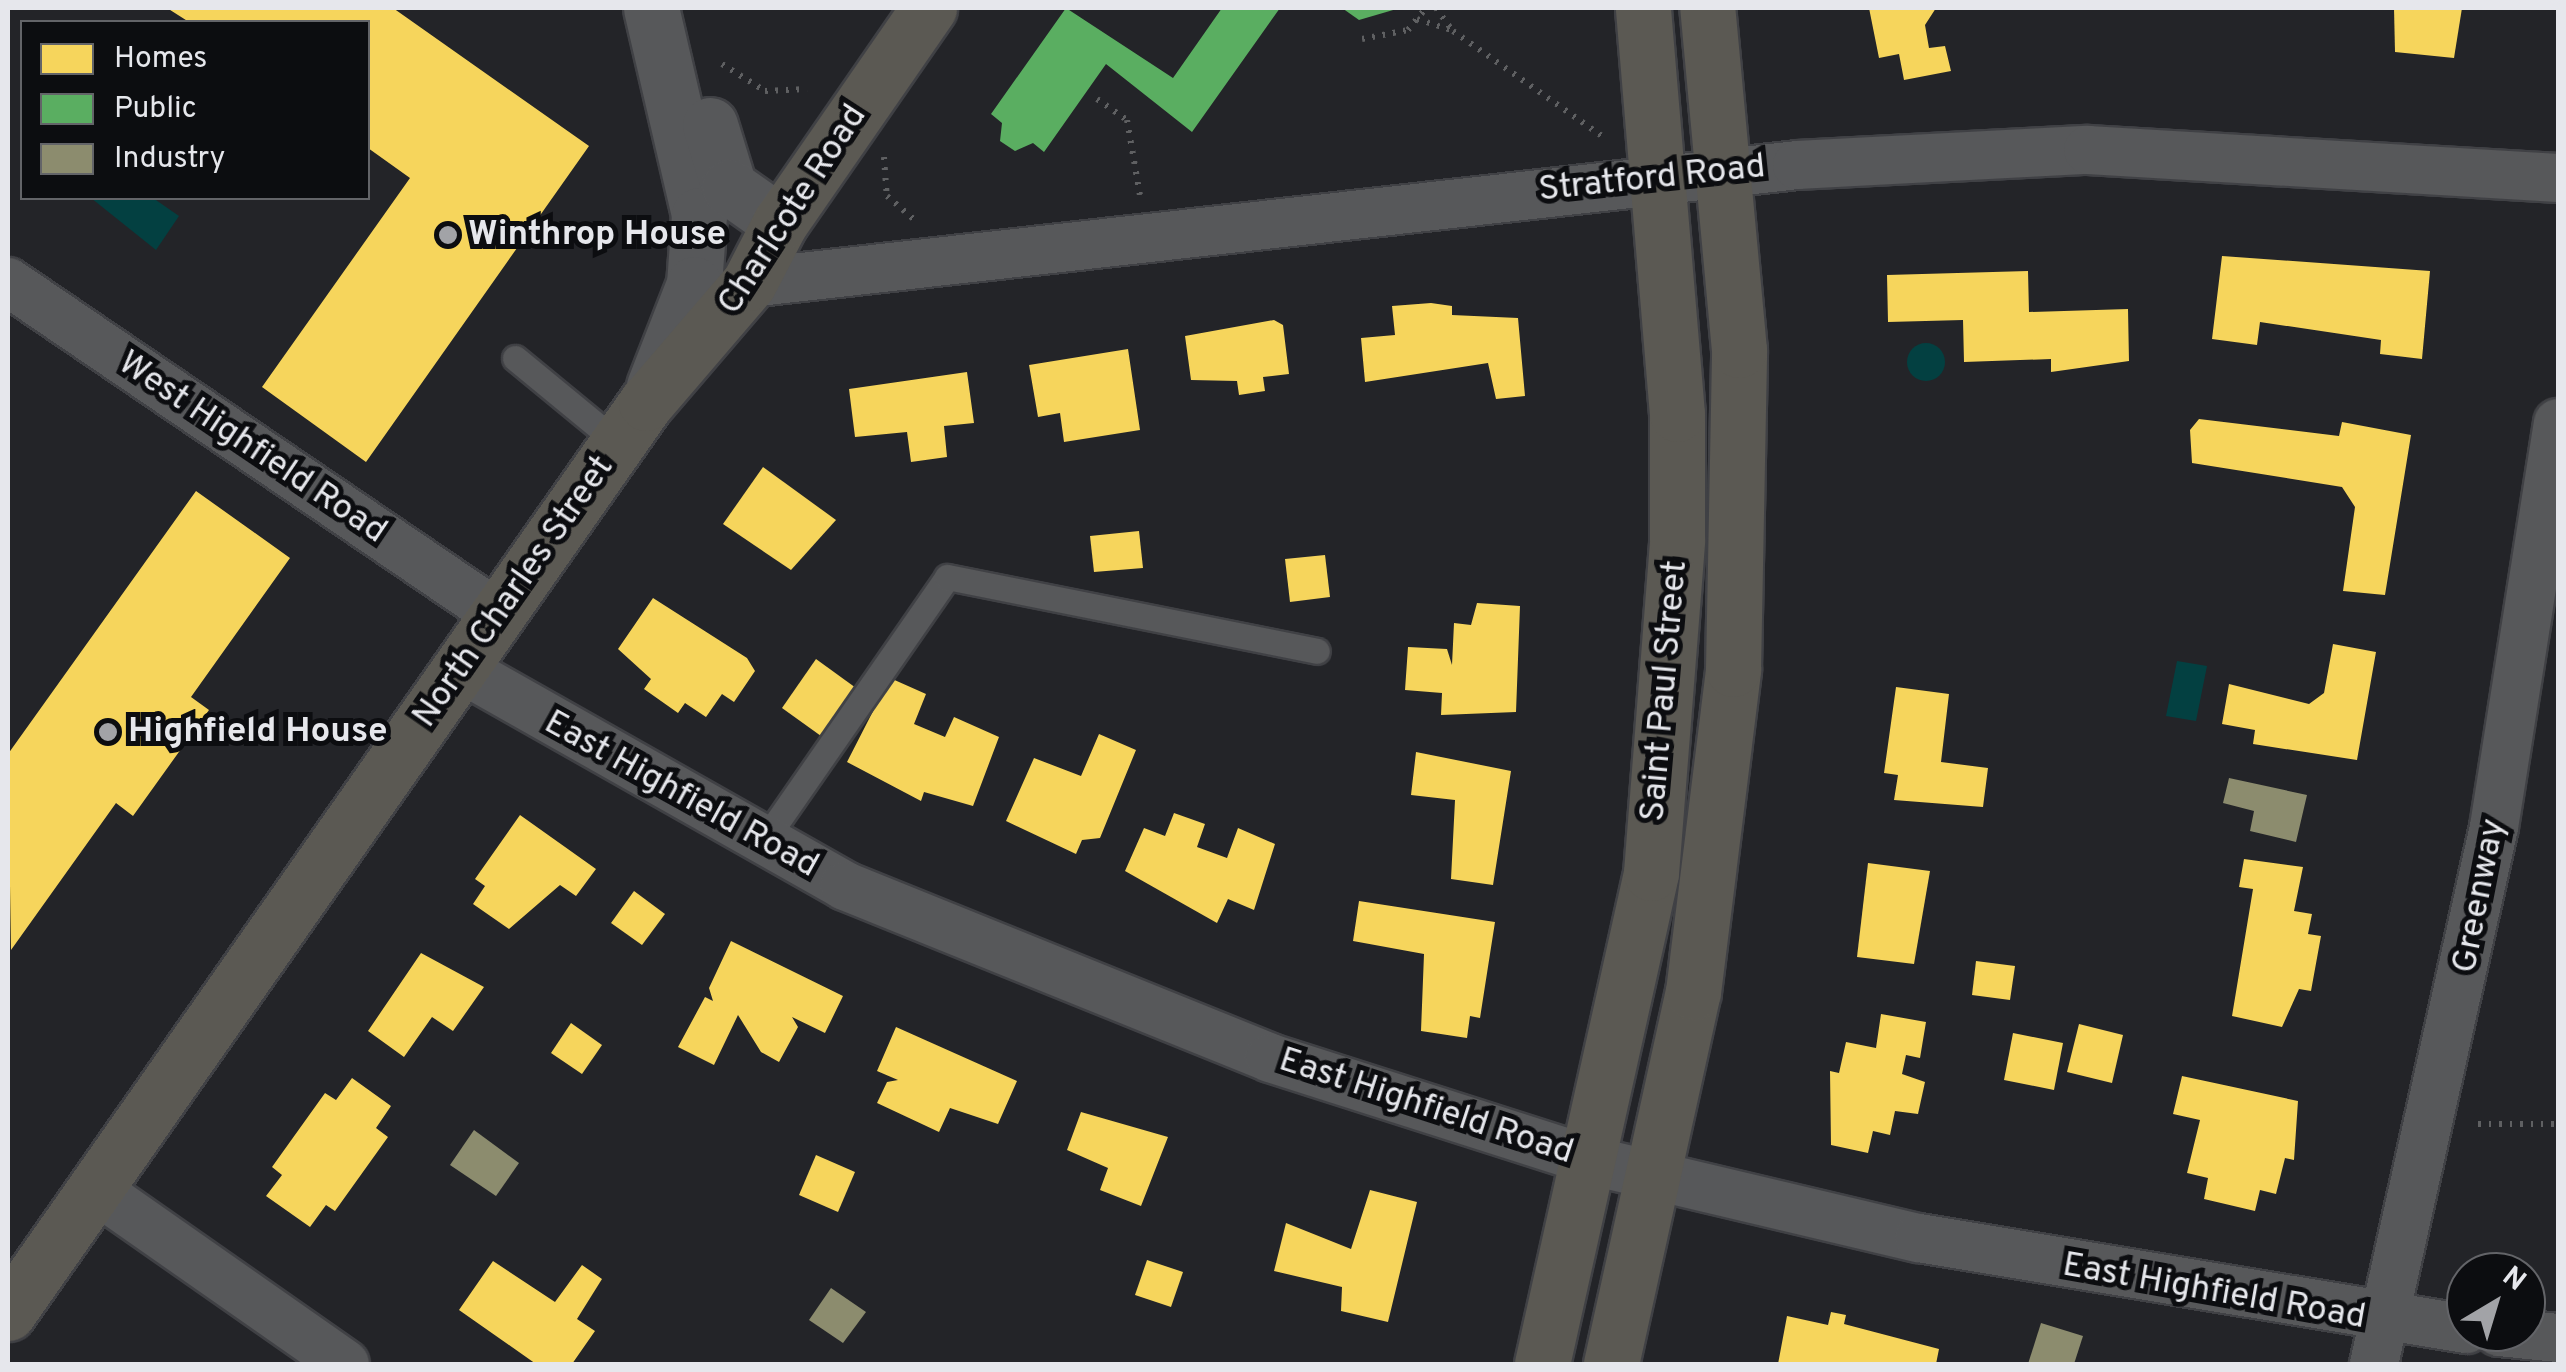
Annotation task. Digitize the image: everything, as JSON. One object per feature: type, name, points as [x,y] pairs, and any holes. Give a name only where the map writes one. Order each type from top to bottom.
[{"type":"main road","name":"North Charles Street","points":[[8,1314],[632,423],[682,324],[700,252],[651,8]]},
{"type":"main road","points":[[663,8],[686,46],[729,186],[780,223]]},
{"type":"main road","name":"Charlcote Road","points":[[632,423],[749,284],[780,223],[929,8]]},
{"type":"main road","name":"Saint Paul Street","points":[[1542,1364],[1592,1160],[1650,874],[1677,538],[1660,176],[1643,8]]},
{"type":"main road","name":"Saint Paul Street","points":[[1611,1364],[1656,1177],[1714,860],[1733,669],[1740,386],[1727,169],[1707,8]]},
{"type":"street","name":"Stratford Road","points":[[749,284],[1727,169],[2088,150],[2558,178]]},
{"type":"street","name":"West Highfield Road","points":[[9,286],[497,614]]},
{"type":"street","name":"Greenway","points":[[2380,1343],[2494,827],[2558,423]]},
{"type":"street","name":"East Highfield Road","points":[[460,668],[762,845],[1139,1009],[1592,1160],[1656,1177],[2380,1343],[2446,1332]]},
{"type":"street","points":[[95,1189],[345,1364]]},
{"type":"lane","points":[[515,358],[632,423]]},
{"type":"lane","points":[[762,845],[947,577],[1316,651]]},
{"type":"path","points":[[1362,39],[1408,30],[1426,8]]},
{"type":"path","points":[[1436,8],[1453,31]]},
{"type":"path","points":[[1417,19],[1453,31],[1607,140]]},
{"type":"path","points":[[722,64],[765,91],[807,90]]},
{"type":"path","points":[[1097,99],[1128,120],[1142,204]]},
{"type":"path","points":[[885,151],[887,196],[915,220]]},
{"type":"path","points":[[2478,1124],[2558,1124]]},
{"type":"water","points":[[94,200],[156,200],[179,216],[156,250]]},
{"type":"water","points":[[1926,343],[1939,349],[1945,362],[1939,375],[1926,381],[1913,375],[1907,362],[1913,349]]},
{"type":"water","points":[[2177,661],[2207,666],[2196,721],[2166,716]]},
{"type":"building: Homes","name":"Winthrop House","points":[[167,8],[393,8],[589,146],[366,462],[262,387],[410,178],[370,149],[370,20],[186,20]]},
{"type":"building: Homes","points":[[1869,8],[1936,8],[1925,25],[1929,48],[1945,46],[1951,71],[1904,80],[1899,54],[1879,58]]},
{"type":"building: Homes","points":[[2394,8],[2462,8],[2454,58],[2395,52]]},
{"type":"building: Homes","points":[[2222,256],[2430,271],[2422,359],[2380,354],[2381,340],[2260,322],[2257,345],[2212,339]]},
{"type":"building: Homes","points":[[2028,271],[2029,312],[2128,309],[2129,361],[2051,372],[2051,359],[1964,362],[1963,320],[1888,322],[1887,275]]},
{"type":"building: Homes","points":[[1392,306],[1452,306],[1452,315],[1518,318],[1525,396],[1496,399],[1488,363],[1365,382],[1361,338],[1395,335]]},
{"type":"building: Homes","points":[[1274,320],[1283,325],[1289,374],[1263,377],[1265,391],[1239,395],[1237,381],[1191,380],[1185,336]]},
{"type":"building: Homes","points":[[1128,349],[1140,430],[1064,442],[1060,413],[1038,417],[1029,365]]},
{"type":"building: Homes","points":[[967,372],[974,423],[944,426],[947,457],[911,462],[907,432],[855,437],[849,389]]},
{"type":"building: Homes","points":[[2199,419],[2339,436],[2342,422],[2411,435],[2385,595],[2343,591],[2355,507],[2342,487],[2192,463],[2190,430]]},
{"type":"building: Homes","points":[[763,467],[836,520],[791,570],[723,524]]},
{"type":"building: Homes","name":"Highfield House","points":[[196,491],[290,558],[191,697],[209,710],[133,816],[116,803],[11,950],[8,754]]},
{"type":"building: Homes","points":[[1139,531],[1143,568],[1094,572],[1090,536]]},
{"type":"building: Homes","points":[[1325,555],[1330,597],[1290,602],[1285,559]]},
{"type":"building: Homes","points":[[653,598],[747,658],[755,671],[734,702],[722,694],[706,717],[685,703],[678,713],[644,689],[651,679],[618,649]]},
{"type":"building: Homes","points":[[1477,603],[1520,606],[1516,712],[1441,715],[1442,693],[1405,690],[1408,647],[1447,649],[1452,665],[1454,623],[1471,625]]},
{"type":"building: Homes","points":[[2333,644],[2376,652],[2357,760],[2253,744],[2255,730],[2222,724],[2229,684],[2309,704],[2324,693]]},
{"type":"building: Homes","points":[[816,659],[856,688],[821,736],[782,708]]},
{"type":"building: Homes","points":[[890,678],[926,694],[914,724],[945,737],[954,717],[999,737],[973,806],[924,792],[921,801],[847,762]]},
{"type":"building: Homes","points":[[1896,687],[1949,694],[1941,762],[1988,768],[1983,807],[1894,800],[1898,775],[1884,773]]},
{"type":"building: Homes","points":[[1099,734],[1136,750],[1100,838],[1082,840],[1076,854],[1006,821],[1034,758],[1081,776]]},
{"type":"building: Homes","points":[[1416,752],[1511,771],[1493,885],[1451,879],[1455,800],[1411,795]]},
{"type":"building: Homes","points":[[1174,813],[1205,824],[1197,847],[1227,858],[1238,828],[1275,844],[1254,910],[1228,899],[1217,923],[1125,871],[1144,828],[1165,836]]},
{"type":"building: Homes","points":[[520,815],[596,869],[576,896],[560,885],[509,929],[473,904],[485,886],[475,879]]},
{"type":"building: Homes","points":[[2244,859],[2303,867],[2294,911],[2312,914],[2308,934],[2321,936],[2311,991],[2299,989],[2282,1027],[2232,1016],[2253,889],[2239,887]]},
{"type":"building: Homes","points":[[1868,863],[1930,871],[1914,964],[1857,957]]},
{"type":"building: Homes","points":[[634,891],[665,914],[642,945],[611,923]]},
{"type":"building: Homes","points":[[1359,901],[1495,922],[1480,1018],[1470,1016],[1467,1038],[1421,1031],[1424,954],[1353,941]]},
{"type":"building: Homes","points":[[731,941],[843,996],[825,1033],[792,1017],[798,1027],[779,1062],[761,1052],[738,1015],[714,1065],[678,1047],[705,997],[713,1001],[709,988]]},
{"type":"building: Homes","points":[[421,953],[484,987],[453,1031],[432,1017],[404,1057],[368,1031]]},
{"type":"building: Homes","points":[[1976,961],[2015,966],[2010,1000],[1972,995]]},
{"type":"building: Homes","points":[[1881,1014],[1926,1022],[1920,1058],[1906,1055],[1902,1074],[1925,1082],[1918,1114],[1895,1111],[1890,1135],[1873,1131],[1868,1153],[1831,1145],[1830,1071],[1839,1073],[1846,1042],[1876,1048]]},
{"type":"building: Homes","points":[[571,1023],[602,1045],[582,1074],[551,1053]]},
{"type":"building: Homes","points":[[2079,1024],[2123,1035],[2112,1083],[2067,1072]]},
{"type":"building: Homes","points":[[896,1027],[1017,1081],[998,1124],[950,1108],[939,1132],[877,1103],[887,1082],[898,1080],[877,1071]]},
{"type":"building: Homes","points":[[2013,1033],[2063,1043],[2054,1090],[2004,1080]]},
{"type":"building: Homes","points":[[2182,1076],[2298,1101],[2294,1160],[2285,1158],[2276,1194],[2260,1190],[2255,1211],[2204,1199],[2208,1178],[2187,1173],[2200,1120],[2173,1114]]},
{"type":"building: Homes","points":[[352,1078],[391,1106],[376,1128],[388,1137],[335,1211],[326,1205],[310,1227],[266,1196],[282,1175],[272,1167],[325,1093],[336,1100]]},
{"type":"building: Homes","points":[[1081,1112],[1168,1137],[1141,1206],[1100,1190],[1108,1168],[1067,1150]]},
{"type":"building: Homes","points":[[816,1155],[855,1172],[838,1212],[799,1195]]},
{"type":"building: Homes","points":[[1370,1190],[1417,1202],[1388,1322],[1341,1311],[1342,1287],[1274,1271],[1286,1223],[1351,1249]]},
{"type":"building: Homes","points":[[1147,1260],[1183,1272],[1171,1307],[1135,1295]]},
{"type":"building: Homes","points":[[493,1261],[555,1302],[582,1265],[602,1279],[577,1319],[595,1331],[572,1364],[536,1364],[459,1310]]},
{"type":"building: Homes","points":[[1831,1312],[1846,1315],[1844,1324],[1939,1349],[1936,1364],[1778,1364],[1787,1316],[1828,1325]]},
{"type":"building: Public","points":[[1066,8],[1173,78],[1222,8],[1280,8],[1192,132],[1106,64],[1044,152],[1033,143],[1015,151],[1000,141],[1002,123],[991,114]]},
{"type":"building: Public","points":[[1342,8],[1400,8],[1359,20]]},
{"type":"building: Industry","points":[[2229,778],[2307,795],[2296,842],[2250,831],[2254,811],[2223,803]]},
{"type":"building: Industry","points":[[474,1130],[519,1163],[496,1196],[450,1165]]},
{"type":"building: Industry","points":[[831,1288],[866,1312],[843,1343],[809,1320]]},
{"type":"building: Industry","points":[[2041,1323],[2083,1336],[2074,1364],[2028,1364]]},
{"type":"place","name":"Winthrop House","points":[[448,235]]},
{"type":"place","name":"Highfield House","points":[[108,732]]}]
